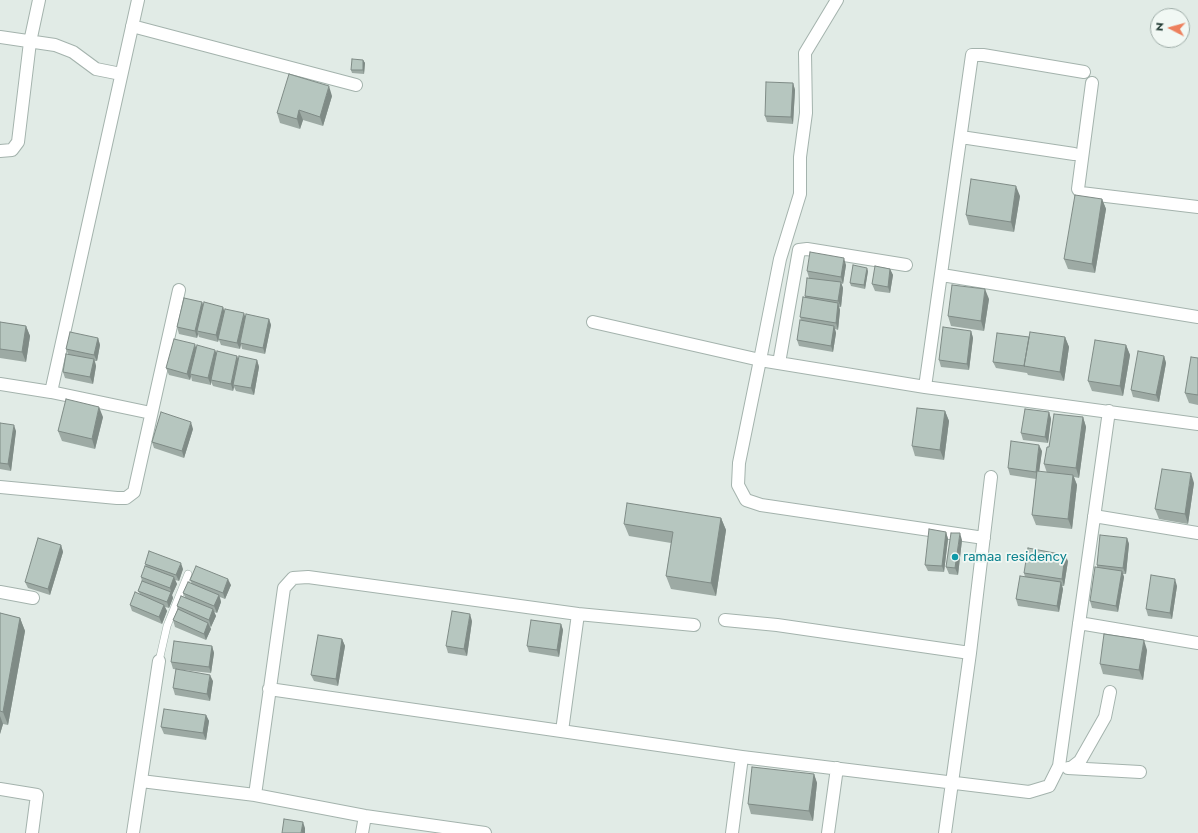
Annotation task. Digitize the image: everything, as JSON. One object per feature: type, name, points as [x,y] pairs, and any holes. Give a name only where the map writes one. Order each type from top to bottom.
[{"type":"street","points":[[0,151],[12,150],[18,142],[30,42],[39,0]]},
{"type":"street","points":[[51,392],[138,0]]},
{"type":"street","points":[[837,0],[805,53],[806,113],[800,157],[800,194],[780,259],[739,462],[738,485],[746,500],[761,506],[984,538]]},
{"type":"street","points":[[132,26],[356,85]]},
{"type":"street","points":[[0,37],[55,45],[73,52],[96,69],[121,74]]},
{"type":"street","points":[[925,387],[972,55],[983,55],[1084,72]]},
{"type":"street","points":[[1092,84],[1078,189],[1081,193],[1198,207]]},
{"type":"street","points":[[961,138],[1074,154]]},
{"type":"street","points":[[779,363],[799,250],[807,249],[906,266]]},
{"type":"street","points":[[942,275],[1198,317]]},
{"type":"street","points":[[0,487],[126,498],[134,492],[179,290]]},
{"type":"street","points":[[593,322],[760,360],[925,387],[1198,424]]},
{"type":"street","points":[[0,384],[51,392],[151,413]]},
{"type":"street","points":[[1065,767],[1079,623],[1109,411]]},
{"type":"street","points":[[945,833],[970,653],[991,477]]},
{"type":"street","points":[[1094,516],[1198,532]]},
{"type":"street","points":[[256,795],[269,689],[284,588],[293,578],[308,577],[578,614],[694,625]]},
{"type":"street","points":[[0,592],[34,598]]},
{"type":"street","points":[[562,731],[578,614]]},
{"type":"street","points":[[726,620],[777,625],[970,653]]},
{"type":"street","points":[[1079,623],[1198,643]]},
{"type":"street","points":[[133,833],[159,661]]},
{"type":"street","points":[[269,689],[742,757],[1029,792],[1049,786],[1065,767],[1080,760],[1105,717],[1110,692]]},
{"type":"street","points":[[732,833],[742,757]]},
{"type":"street","points":[[1065,767],[1140,772]]},
{"type":"street","points":[[828,833],[837,768]]},
{"type":"street","points":[[141,781],[256,795],[365,816],[485,833]]},
{"type":"street","points":[[0,790],[38,794],[32,833]]},
{"type":"street","points":[[362,833],[365,816]]},
{"type":"lane","points":[[159,661],[167,626],[188,574]]},
{"type":"building","points":[[352,59],[363,60],[363,70],[351,70]]},
{"type":"building","points":[[289,74],[329,86],[320,117],[299,110],[297,119],[277,113]]},
{"type":"building","points":[[766,82],[793,83],[791,117],[765,116]]},
{"type":"building","points":[[971,179],[1016,186],[1011,222],[966,215]]},
{"type":"building","points":[[1075,195],[1102,199],[1092,264],[1064,259]]},
{"type":"building","points":[[810,252],[844,258],[841,277],[807,271]]},
{"type":"building","points":[[853,265],[867,268],[864,285],[850,283]]},
{"type":"building","points":[[875,266],[890,269],[888,287],[872,284]]},
{"type":"building","points":[[807,278],[841,282],[838,301],[805,296]]},
{"type":"building","points":[[952,285],[985,289],[981,321],[948,316]]},
{"type":"building","points":[[803,297],[838,303],[836,323],[800,317]]},
{"type":"building","points":[[184,298],[202,302],[195,331],[177,327]]},
{"type":"building","points":[[204,302],[223,307],[216,335],[197,331]]},
{"type":"building","points":[[225,309],[244,313],[237,343],[218,339]]},
{"type":"building","points":[[246,314],[269,319],[263,348],[240,343]]},
{"type":"building","points":[[800,320],[834,326],[831,346],[797,340]]},
{"type":"building","points":[[0,322],[26,326],[22,352],[0,349]]},
{"type":"building","points":[[943,327],[971,331],[967,364],[939,360]]},
{"type":"building","points":[[70,332],[98,338],[94,355],[66,349]]},
{"type":"building","points":[[1030,332],[1065,337],[1060,372],[1024,366]]},
{"type":"building","points":[[997,333],[1029,337],[1024,366],[993,362]]},
{"type":"building","points":[[174,339],[195,344],[187,374],[166,368]]},
{"type":"building","points":[[1095,340],[1126,345],[1120,386],[1088,381]]},
{"type":"building","points":[[197,345],[215,350],[208,378],[190,374]]},
{"type":"building","points":[[217,351],[237,356],[231,384],[211,380]]},
{"type":"building","points":[[1138,351],[1164,356],[1156,395],[1131,390]]},
{"type":"building","points":[[66,354],[94,359],[90,377],[63,372]]},
{"type":"building","points":[[239,356],[257,360],[251,388],[233,385]]},
{"type":"building","points":[[1191,357],[1198,358],[1198,395],[1185,393]]},
{"type":"building","points":[[66,399],[99,407],[92,439],[58,431]]},
{"type":"building","points":[[917,408],[945,411],[940,450],[912,446]]},
{"type":"building","points":[[1025,409],[1049,412],[1045,437],[1021,433]]},
{"type":"building","points":[[161,412],[191,422],[182,451],[152,442]]},
{"type":"building","points":[[1054,414],[1083,417],[1076,468],[1044,464],[1047,447],[1049,447]]},
{"type":"building","points":[[0,423],[14,425],[8,464],[0,463]]},
{"type":"building","points":[[1011,441],[1039,445],[1036,472],[1008,468]]},
{"type":"building","points":[[1162,469],[1191,473],[1185,514],[1155,509]]},
{"type":"building","points":[[1037,471],[1073,475],[1068,519],[1032,515]]},
{"type":"building","points":[[627,503],[721,518],[711,583],[666,576],[673,532],[624,524]]},
{"type":"building","points":[[929,529],[946,532],[942,566],[925,565]]},
{"type":"building","points":[[951,533],[960,533],[955,568],[946,567]]},
{"type":"building","points":[[1100,535],[1127,538],[1123,568],[1097,565]]},
{"type":"building","points":[[38,538],[61,545],[48,589],[25,582]]},
{"type":"building","points":[[1028,548],[1065,555],[1062,579],[1024,573]]},
{"type":"building","points":[[149,551],[181,563],[176,575],[145,564]]},
{"type":"building","points":[[145,566],[174,577],[170,588],[141,577]]},
{"type":"building","points":[[196,566],[228,579],[223,593],[190,580]]},
{"type":"building","points":[[1095,567],[1122,571],[1116,606],[1090,601]]},
{"type":"building","points":[[1151,575],[1175,579],[1170,613],[1146,609]]},
{"type":"building","points":[[1020,576],[1061,582],[1057,606],[1016,599]]},
{"type":"building","points":[[142,581],[171,592],[167,602],[138,591]]},
{"type":"building","points":[[188,582],[219,595],[214,606],[183,593]]},
{"type":"building","points":[[135,592],[164,605],[159,617],[130,605]]},
{"type":"building","points":[[181,596],[213,609],[209,620],[177,606]]},
{"type":"building","points":[[178,609],[208,623],[204,634],[173,620]]},
{"type":"building","points":[[452,611],[470,614],[464,649],[446,646]]},
{"type":"building","points":[[0,613],[20,618],[3,712],[0,711]]},
{"type":"building","points":[[531,620],[561,624],[557,650],[527,646]]},
{"type":"building","points":[[1104,634],[1144,640],[1139,670],[1100,664]]},
{"type":"building","points":[[318,635],[342,639],[336,679],[311,675]]},
{"type":"building","points":[[174,641],[212,646],[209,667],[171,662]]},
{"type":"building","points":[[176,669],[210,675],[207,694],[173,688]]},
{"type":"building","points":[[164,709],[206,715],[203,733],[161,727]]},
{"type":"building","points":[[752,767],[814,774],[809,811],[748,804]]},
{"type":"building","points":[[284,819],[303,822],[301,833],[282,833]]},
{"type":"place","name":"ramaa residency","points":[[955,557]]}]
